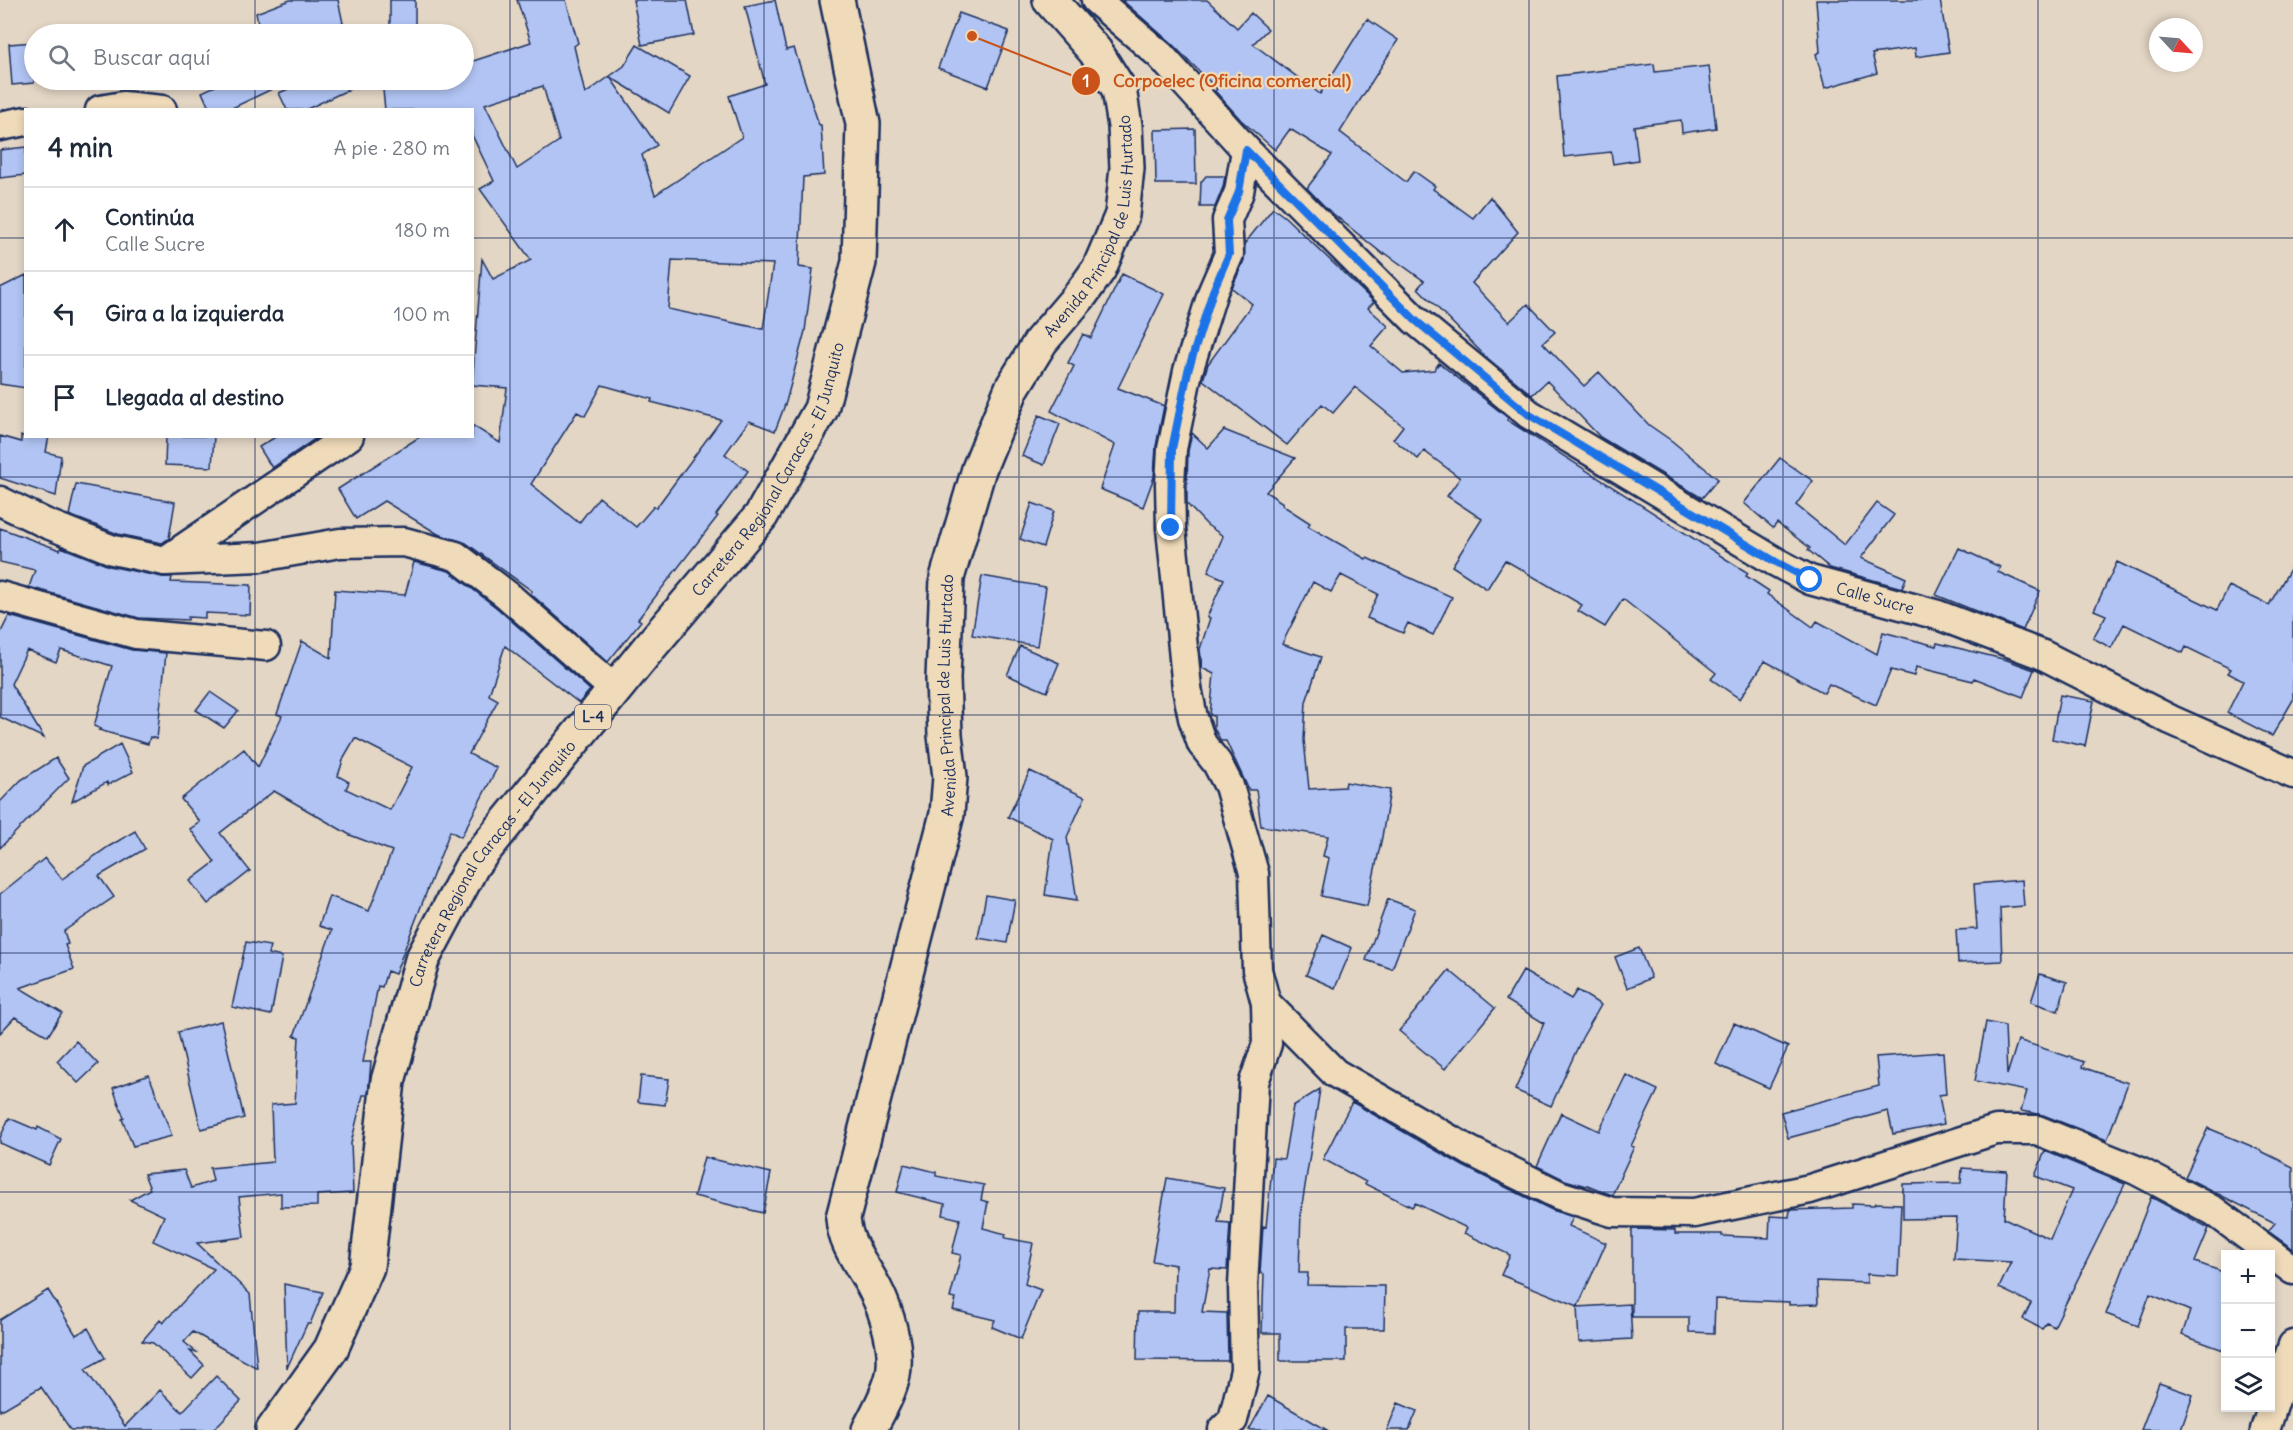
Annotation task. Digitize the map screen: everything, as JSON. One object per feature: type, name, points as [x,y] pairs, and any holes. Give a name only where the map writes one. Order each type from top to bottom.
[{"type":"main road","name":"Carretera Regional Caracas - El Junquito","points":[[273,1430],[331,1349],[367,1267],[388,1081],[422,960],[473,864],[760,516],[821,409],[859,262],[863,124],[837,0]]},
{"type":"main road","name":"Avenida Principal de Luis Hurtado","points":[[869,1430],[885,1397],[893,1373],[893,1347],[886,1318],[875,1289],[844,1234],[843,1218],[947,814],[950,777],[945,735],[943,679],[947,578],[979,470],[1012,388],[1041,341],[1083,293],[1099,269],[1122,215],[1127,168],[1125,126],[1119,89],[1095,51],[1050,0]]},
{"type":"street","name":"Calle Sucre","points":[[1095,0],[1160,55],[1246,150],[1415,320],[1528,414],[1810,580],[1938,615],[2043,654],[2171,720],[2293,774]]},
{"type":"street","points":[[112,108],[123,106],[142,108]]},
{"type":"street","points":[[0,126],[24,122]]},
{"type":"street","points":[[1223,1430],[1233,1420],[1245,1370],[1243,1286],[1254,1082],[1268,1044],[1266,1003],[1257,970],[1254,873],[1229,786],[1217,763],[1202,744],[1193,718],[1187,688],[1171,528],[1172,449],[1188,371],[1213,291],[1229,254],[1227,220],[1239,192],[1246,150]]},
{"type":"street","points":[[165,561],[346,438]]},
{"type":"street","points":[[0,501],[45,523],[113,550],[165,561],[260,556],[340,543],[404,542],[456,556],[507,595],[615,690]]},
{"type":"street","points":[[0,596],[136,634],[266,646]]},
{"type":"street","points":[[1266,1003],[1335,1073],[1470,1151],[1559,1195],[1612,1212],[1694,1213],[1810,1189],[1996,1130],[2037,1130],[2136,1170],[2214,1211],[2293,1270]]},
{"type":"street","points":[[2265,1430],[2293,1345]]},
{"type":"building","points":[[290,0],[338,0],[343,23],[258,24],[256,13]]},
{"type":"building","points":[[390,0],[415,0],[415,24],[390,24]]},
{"type":"building","points":[[517,0],[566,0],[578,43],[574,46],[585,94],[624,66],[637,45],[690,76],[669,113],[610,77],[657,145],[642,155],[655,195],[742,137],[729,96],[765,84],[745,6],[775,0],[786,50],[794,48],[819,125],[821,125],[824,175],[803,177],[799,267],[813,269],[805,331],[786,402],[775,431],[749,421],[725,454],[748,471],[716,515],[718,516],[638,619],[641,621],[608,662],[531,594],[532,591],[466,543],[438,534],[384,501],[356,519],[338,489],[418,438],[474,438],[474,426],[500,443],[507,388],[474,385],[482,259],[493,279],[531,260],[480,189],[494,181],[474,139],[474,108],[385,108],[383,90],[474,90],[474,61],[531,42]],"holes":[[[543,86],[559,141],[517,169],[485,104]],[[672,260],[773,264],[763,329],[668,309]],[[602,385],[652,399],[651,402],[721,420],[656,508],[654,506],[636,527],[599,497],[579,523],[531,484],[577,412],[585,416]]]},
{"type":"building","points":[[633,0],[687,0],[694,35],[642,45]]},
{"type":"building","points":[[1122,0],[1207,0],[1237,28],[1251,13],[1268,29],[1253,44],[1320,94],[1367,19],[1398,40],[1340,132],[1406,182],[1414,171],[1435,186],[1433,189],[1473,218],[1490,197],[1518,232],[1472,283],[1509,322],[1528,304],[1555,332],[1543,343],[1584,386],[1599,372],[1649,425],[1718,479],[1702,498],[1600,437],[1547,381],[1532,395],[1485,356],[1418,288],[1424,281],[1385,253],[1384,255],[1326,208],[1307,188],[1332,155],[1290,129],[1275,150],[1241,120],[1215,91],[1217,89],[1172,44]]},
{"type":"building","points":[[1816,0],[1940,0],[1949,52],[1916,57],[1915,48],[1872,54],[1877,73],[1825,88],[1816,54],[1820,52]]},
{"type":"building","points":[[959,13],[1009,31],[988,87],[938,68]]},
{"type":"building","points":[[24,43],[24,84],[12,85],[9,44]]},
{"type":"building","points":[[1654,64],[1655,72],[1709,66],[1716,128],[1682,133],[1681,120],[1634,126],[1638,160],[1613,164],[1611,152],[1564,157],[1557,76]]},
{"type":"building","points":[[206,90],[270,90],[232,108],[209,108],[202,92]]},
{"type":"building","points":[[286,90],[348,90],[309,108],[286,108],[279,93]]},
{"type":"building","points":[[1195,129],[1196,184],[1156,184],[1155,130]]},
{"type":"building","points":[[24,147],[24,175],[0,178],[0,150]]},
{"type":"building","points":[[1206,176],[1225,176],[1215,207],[1200,207],[1201,182]]},
{"type":"building","points":[[1273,208],[1374,302],[1368,308],[1388,326],[1371,346],[1403,373],[1434,370],[1439,363],[1508,418],[1507,420],[1748,573],[1746,576],[1769,591],[1767,594],[1813,627],[1817,621],[1877,654],[1883,632],[1936,646],[1937,643],[2007,660],[2034,670],[2023,697],[1974,678],[1973,681],[1916,667],[1914,676],[1891,670],[1876,705],[1829,684],[1824,693],[1765,661],[1740,699],[1711,679],[1716,673],[1623,599],[1605,627],[1578,611],[1582,605],[1505,560],[1487,589],[1452,566],[1482,519],[1447,496],[1460,478],[1424,451],[1418,459],[1393,439],[1403,426],[1355,387],[1333,413],[1322,404],[1287,445],[1203,380],[1208,364],[1252,304],[1232,288],[1244,260],[1245,243]]},
{"type":"building","points":[[1122,274],[1164,294],[1118,388],[1164,406],[1156,446],[1154,477],[1143,507],[1100,489],[1115,445],[1051,411],[1074,366],[1068,363],[1083,334],[1091,338]]},
{"type":"building","points":[[24,276],[24,388],[0,384],[0,288]]},
{"type":"building","points":[[1039,415],[1060,424],[1044,465],[1022,456]]},
{"type":"building","points":[[1224,430],[1295,458],[1266,492],[1310,523],[1308,526],[1366,559],[1452,597],[1433,635],[1408,623],[1403,633],[1367,618],[1378,594],[1341,575],[1331,592],[1313,582],[1282,644],[1321,657],[1306,702],[1304,740],[1309,789],[1345,787],[1346,782],[1390,790],[1367,906],[1321,896],[1329,858],[1323,856],[1328,836],[1261,826],[1256,790],[1249,790],[1226,741],[1221,741],[1214,728],[1214,716],[1210,715],[1214,674],[1202,668],[1200,649],[1210,618],[1207,617],[1224,579],[1208,572],[1223,536],[1207,525],[1187,504],[1188,451],[1192,433],[1208,448]]},
{"type":"building","points":[[0,436],[21,442],[21,436],[49,438],[46,452],[61,456],[56,496],[0,478]]},
{"type":"building","points":[[166,438],[214,438],[212,467],[165,465]]},
{"type":"building","points":[[274,438],[316,438],[272,468],[259,447]]},
{"type":"building","points":[[1780,458],[1813,481],[1796,505],[1845,545],[1877,503],[1894,515],[1861,558],[1906,578],[1902,588],[1830,568],[1808,550],[1810,548],[1777,523],[1773,528],[1744,503]]},
{"type":"building","points":[[76,484],[175,502],[169,538],[162,543],[118,534],[69,515]]},
{"type":"building","points":[[1032,503],[1054,511],[1043,547],[1020,539]]},
{"type":"building","points":[[0,528],[60,550],[61,547],[109,566],[172,577],[171,582],[251,585],[250,615],[205,613],[205,618],[188,617],[188,620],[139,618],[29,587],[35,570],[0,562]]},
{"type":"building","points":[[1959,548],[2000,567],[1998,572],[2040,591],[2023,630],[1936,595]]},
{"type":"building","points":[[414,562],[449,571],[497,608],[590,690],[579,703],[505,646],[489,695],[498,700],[469,754],[497,768],[461,837],[450,831],[395,974],[387,971],[382,987],[378,986],[363,1062],[371,1062],[368,1095],[363,1095],[351,1143],[353,1193],[317,1195],[317,1206],[281,1207],[281,1193],[239,1197],[244,1237],[197,1243],[250,1294],[257,1368],[193,1332],[184,1342],[196,1352],[190,1351],[204,1365],[192,1378],[153,1343],[142,1341],[160,1320],[163,1323],[214,1269],[153,1241],[164,1216],[130,1200],[150,1189],[144,1174],[184,1170],[191,1188],[213,1181],[210,1168],[273,1162],[271,1105],[295,1103],[299,1037],[294,1036],[332,930],[319,926],[329,896],[369,911],[392,851],[350,835],[274,791],[220,833],[250,871],[208,904],[190,881],[215,862],[190,829],[200,822],[181,799],[244,749],[258,767],[282,716],[277,714],[302,641],[331,658],[335,590],[405,595]],"holes":[[[355,738],[412,767],[390,810],[346,789],[349,782],[338,776],[344,757]]]},
{"type":"building","points":[[2117,562],[2217,610],[2229,586],[2269,605],[2293,564],[2293,700],[2272,736],[2227,713],[2243,681],[2228,673],[2231,669],[2186,647],[2183,653],[2124,624],[2111,648],[2093,638],[2106,615],[2094,610]]},
{"type":"building","points":[[982,576],[1046,587],[1037,646],[972,635]]},
{"type":"building","points":[[9,616],[132,650],[166,653],[157,739],[150,737],[148,744],[99,730],[101,729],[94,726],[112,666],[61,650],[56,662],[27,650],[11,684],[44,738],[0,717],[0,634]]},
{"type":"building","points":[[1020,646],[1059,663],[1047,692],[1007,675]]},
{"type":"building","points":[[210,692],[238,711],[224,728],[196,710]]},
{"type":"building","points":[[2060,695],[2094,701],[2085,746],[2052,739]]},
{"type":"building","points":[[120,744],[133,772],[108,785],[107,782],[72,802],[83,766]]},
{"type":"building","points":[[56,758],[69,778],[0,848],[0,802],[21,780]]},
{"type":"building","points":[[1030,771],[1085,797],[1067,837],[1077,900],[1045,895],[1053,839],[1008,817]]},
{"type":"building","points":[[135,831],[145,849],[99,876],[114,897],[64,931],[68,944],[65,945],[74,969],[20,988],[62,1013],[48,1036],[15,1017],[0,1033],[0,894],[45,858],[62,879]]},
{"type":"building","points":[[2022,880],[2024,906],[2000,908],[2002,961],[1958,963],[1956,930],[1977,929],[1974,884]]},
{"type":"building","points":[[986,895],[1015,900],[1007,943],[978,938]]},
{"type":"building","points":[[1388,899],[1415,909],[1392,969],[1366,960]]},
{"type":"building","points":[[1323,935],[1352,948],[1335,988],[1306,975]]},
{"type":"building","points":[[246,942],[270,946],[268,954],[282,957],[271,1015],[232,1007]]},
{"type":"building","points":[[1639,948],[1651,978],[1627,988],[1615,957]]},
{"type":"building","points":[[1449,970],[1495,1008],[1445,1069],[1399,1031]]},
{"type":"building","points":[[1523,971],[1571,999],[1577,990],[1601,1005],[1582,1038],[1551,1106],[1515,1090],[1544,1023],[1506,1000]]},
{"type":"building","points":[[2040,974],[2067,982],[2058,1011],[2031,1002]]},
{"type":"building","points":[[221,1021],[244,1118],[201,1129],[178,1032]]},
{"type":"building","points":[[1986,1022],[2005,1026],[2007,1075],[2018,1040],[2084,1062],[2082,1067],[2128,1083],[2107,1140],[2043,1115],[2021,1111],[2027,1091],[1975,1081]]},
{"type":"building","points":[[1734,1023],[1788,1047],[1769,1088],[1716,1064]]},
{"type":"building","points":[[76,1041],[98,1064],[78,1083],[57,1061]]},
{"type":"building","points":[[1943,1052],[1946,1094],[1939,1095],[1944,1124],[1893,1134],[1888,1111],[1788,1138],[1781,1112],[1879,1086],[1876,1057]]},
{"type":"building","points":[[149,1075],[172,1136],[133,1146],[113,1088]]},
{"type":"building","points":[[1626,1075],[1658,1090],[1631,1146],[1634,1147],[1612,1195],[1587,1185],[1565,1180],[1537,1166],[1561,1113],[1599,1131]]},
{"type":"building","points":[[641,1076],[669,1079],[665,1105],[638,1102]]},
{"type":"building","points":[[1320,1089],[1301,1212],[1299,1273],[1308,1273],[1307,1285],[1385,1286],[1384,1329],[1346,1329],[1346,1361],[1280,1361],[1280,1333],[1262,1333],[1264,1274],[1260,1273],[1263,1226],[1266,1227],[1273,1158],[1284,1159],[1293,1106]]},
{"type":"building","points":[[1352,1102],[1463,1166],[1552,1210],[1573,1217],[1569,1226],[1606,1243],[1578,1306],[1501,1275],[1510,1255],[1464,1233],[1467,1228],[1415,1203],[1412,1207],[1365,1184],[1366,1182],[1323,1159]]},
{"type":"building","points":[[9,1118],[37,1130],[38,1127],[61,1139],[49,1165],[0,1143]]},
{"type":"building","points":[[2208,1128],[2293,1167],[2293,1249],[2268,1231],[2275,1223],[2185,1177]]},
{"type":"building","points":[[2045,1151],[2125,1184],[2054,1327],[2047,1323],[2042,1329],[2023,1319],[2031,1303],[1999,1288],[2011,1262],[1954,1259],[1957,1218],[1903,1219],[1903,1184],[1961,1183],[1962,1168],[2007,1171],[2004,1218],[2050,1239],[2072,1190],[2035,1176]]},
{"type":"building","points":[[704,1157],[771,1173],[763,1213],[694,1196]]},
{"type":"building","points":[[904,1164],[936,1172],[936,1176],[984,1185],[981,1200],[988,1202],[983,1228],[1006,1234],[1005,1238],[1033,1243],[1025,1284],[1041,1290],[1021,1339],[992,1327],[995,1320],[953,1310],[956,1299],[950,1298],[961,1255],[952,1253],[960,1219],[943,1215],[945,1204],[897,1192]]},
{"type":"building","points":[[1167,1178],[1224,1188],[1218,1222],[1230,1223],[1227,1270],[1210,1269],[1202,1312],[1227,1313],[1228,1361],[1137,1360],[1138,1312],[1174,1312],[1175,1265],[1152,1261]]},
{"type":"building","points":[[2151,1197],[2209,1228],[2195,1262],[2221,1271],[2221,1349],[2182,1335],[2190,1311],[2150,1294],[2138,1326],[2106,1314]]},
{"type":"building","points":[[1875,1203],[1901,1204],[1898,1276],[1867,1274],[1867,1283],[1817,1281],[1818,1304],[1789,1305],[1789,1302],[1715,1299],[1714,1333],[1689,1332],[1689,1317],[1632,1317],[1632,1229],[1675,1230],[1675,1234],[1722,1234],[1722,1236],[1769,1238],[1770,1216],[1789,1217],[1790,1210],[1852,1208],[1852,1204],[1874,1205]]},
{"type":"building","points":[[284,1284],[323,1292],[310,1324],[307,1324],[287,1368]]},
{"type":"building","points":[[48,1290],[76,1335],[88,1328],[105,1358],[85,1369],[125,1426],[160,1390],[182,1412],[216,1376],[241,1401],[213,1430],[71,1430],[41,1387],[0,1411],[0,1320]]},
{"type":"building","points":[[1630,1304],[1632,1339],[1579,1342],[1577,1307]]},
{"type":"building","points":[[2159,1383],[2193,1395],[2181,1430],[2141,1430]]},
{"type":"building","points":[[1268,1396],[1327,1430],[1249,1430]]},
{"type":"building","points":[[1398,1403],[1417,1411],[1409,1430],[1387,1430]]},
{"type":"place","name":"Corpoelec (Oficina comercial)","points":[[972,36]]},
{"type":"route","points":[[1171,528],[1172,449],[1188,371],[1213,291],[1229,254],[1227,220],[1239,192],[1246,150],[1415,320],[1528,414],[1810,580]]}]
